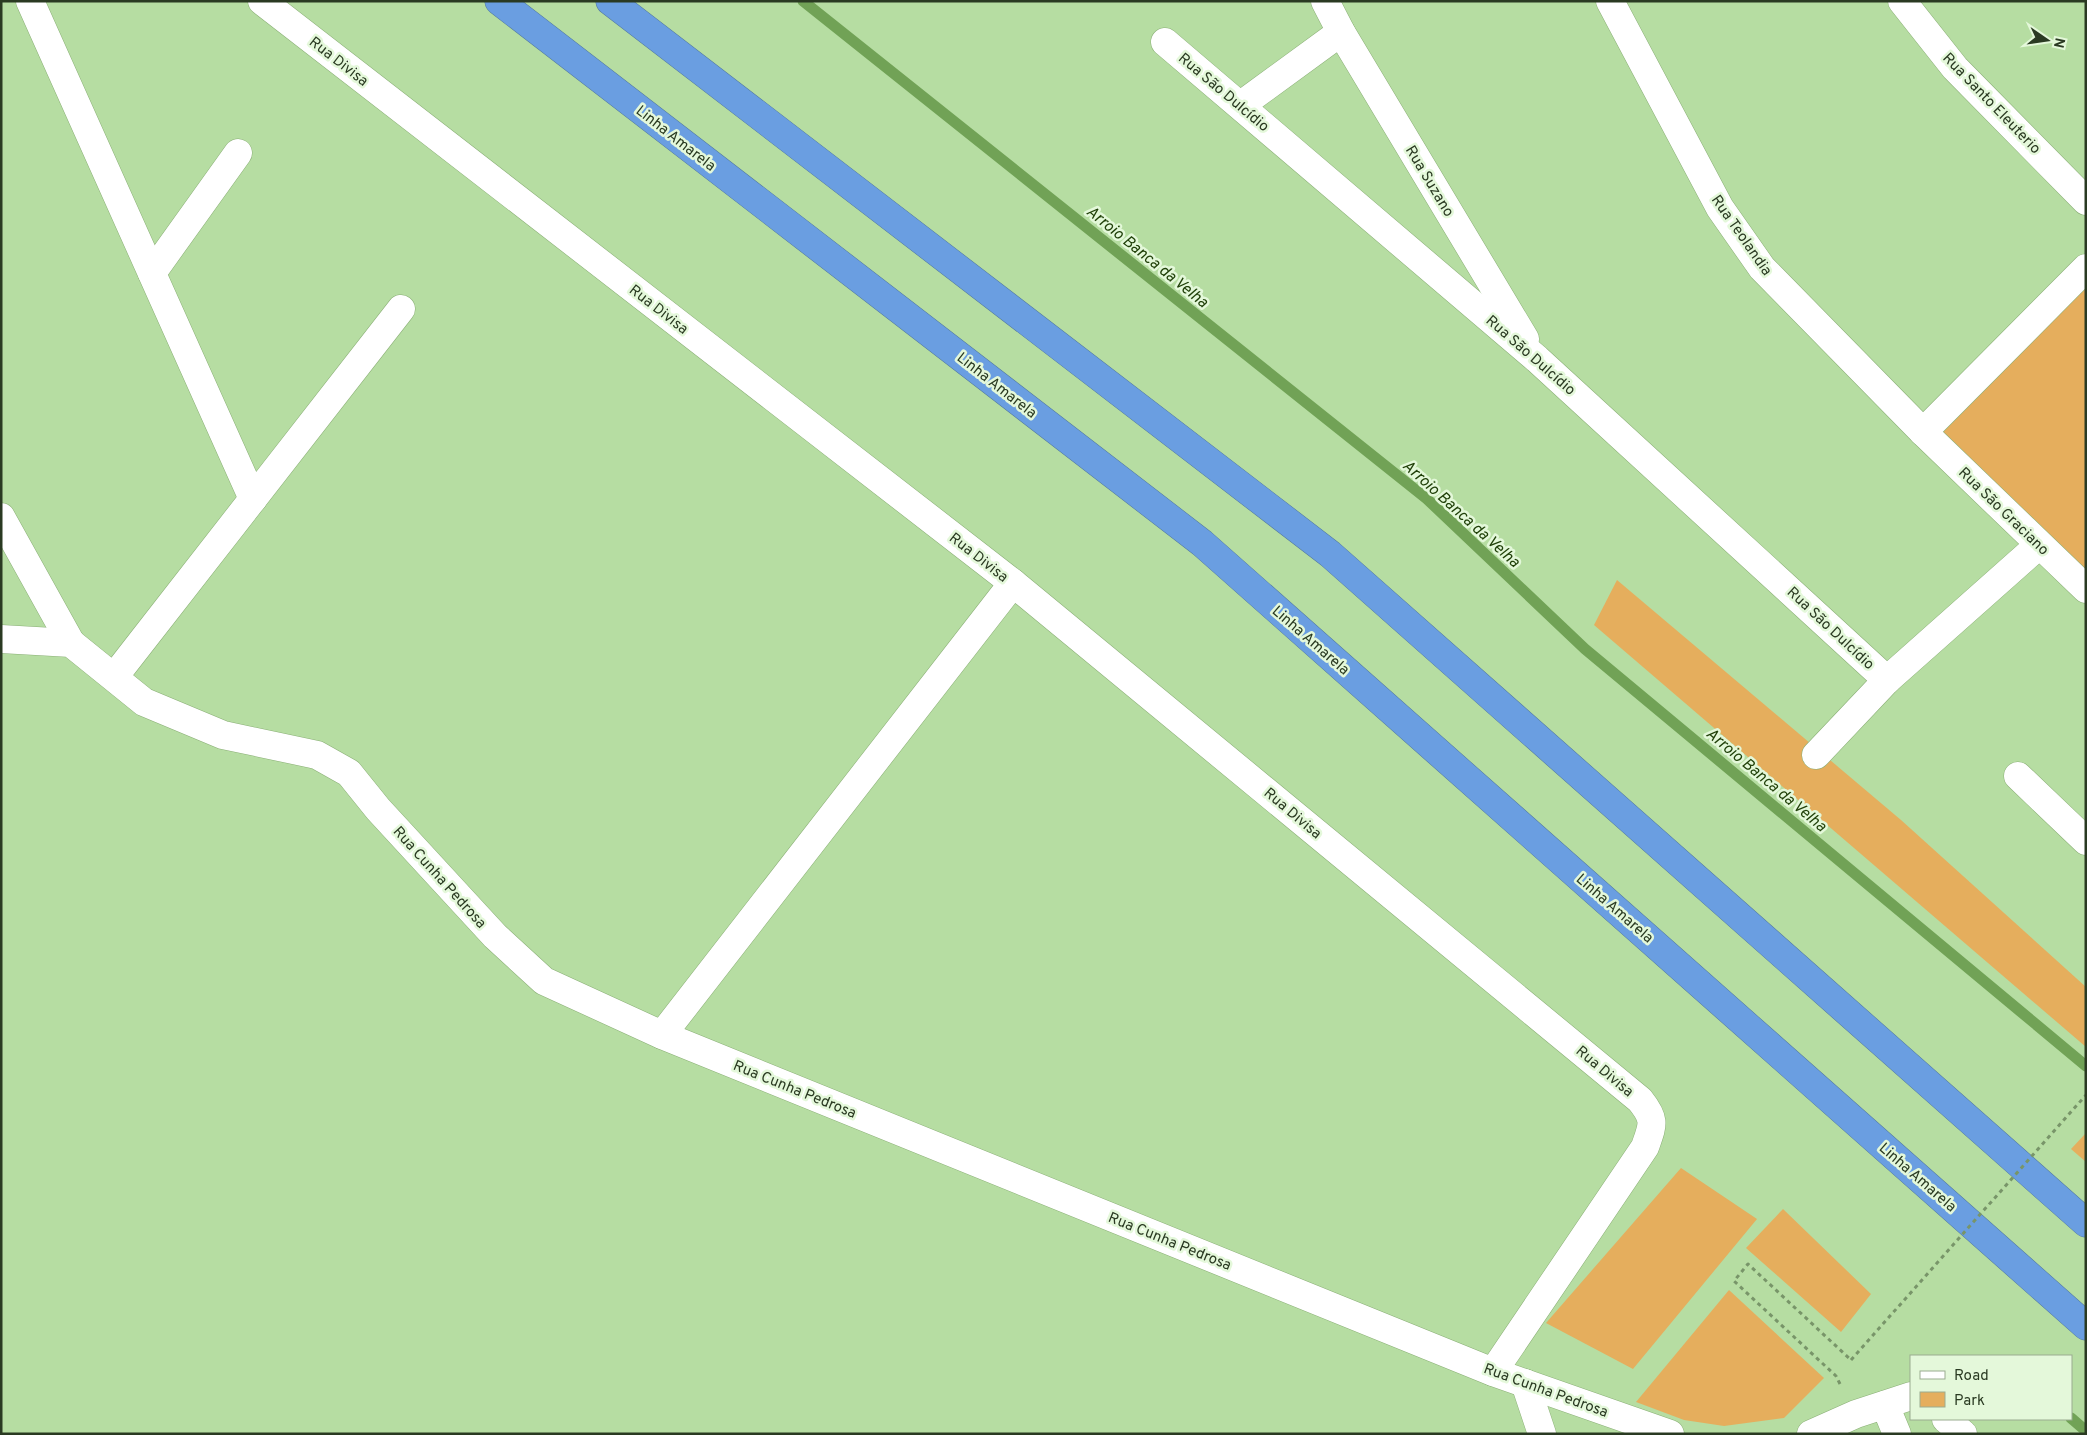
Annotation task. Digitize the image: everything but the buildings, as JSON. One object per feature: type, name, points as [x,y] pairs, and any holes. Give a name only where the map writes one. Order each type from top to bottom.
[{"type":"highway","name":"Linha Amarela","points":[[499,1],[1202,543],[2086,1326]]},
{"type":"highway","points":[[610,1],[1330,554],[2086,1223]]},
{"type":"street","points":[[30,1],[253,499]]},
{"type":"street","name":"Rua Divisa","points":[[262,1],[1013,583],[1640,1100],[1651,1114],[1651,1129],[1645,1147],[1493,1372]]},
{"type":"street","name":"Rua Suzano","points":[[1325,1],[1341,32],[1537,359]]},
{"type":"street","name":"Rua Teolandia","points":[[1610,1],[1720,208],[1762,268],[1923,432]]},
{"type":"street","name":"Rua Santo Eleuterio","points":[[1902,1],[1955,68],[2086,201]]},
{"type":"street","points":[[1241,105],[1341,32]]},
{"type":"street","name":"Rua São Dulcídio","points":[[1165,42],[1537,359],[1887,680]]},
{"type":"street","points":[[152,273],[238,153]]},
{"type":"street","points":[[1923,432],[2086,268]]},
{"type":"street","points":[[114,677],[401,309]]},
{"type":"street","name":"Rua São Graciano","points":[[1923,432],[2086,589]]},
{"type":"street","points":[[1,517],[71,643]]},
{"type":"street","points":[[1816,755],[1887,680],[2039,545]]},
{"type":"street","points":[[662,1035],[1013,583]]},
{"type":"street","points":[[1,639],[71,643]]},
{"type":"street","name":"Rua Cunha Pedrosa","points":[[71,643],[144,702],[223,735],[317,755],[349,773],[378,808],[495,936],[544,981],[662,1035],[1493,1372],[1670,1434]]},
{"type":"street","points":[[2018,776],[2086,841]]},
{"type":"street","points":[[1525,1384],[1542,1434]]},
{"type":"street","points":[[1810,1434],[1856,1414],[1910,1396]]},
{"type":"street","points":[[1885,1405],[1897,1434]]},
{"type":"street","points":[[1947,1420],[1963,1434]]},
{"type":"path","points":[[1856,1414],[1836,1376],[1734,1281],[1748,1264],[1851,1360],[2086,1095]]},
{"type":"green space","points":[[2086,278],[2086,583],[1923,432]]},
{"type":"green space","points":[[1617,580],[1901,820],[2086,987],[2086,1047],[1594,625]]},
{"type":"green space","points":[[2086,1133],[2086,1162],[2071,1149]]},
{"type":"green space","points":[[1681,1168],[1757,1219],[1633,1369],[1546,1323]]},
{"type":"green space","points":[[1783,1209],[1871,1294],[1841,1332],[1746,1248]]},
{"type":"green space","points":[[1729,1290],[1824,1378],[1784,1418],[1724,1426],[1684,1420],[1636,1402]]},
{"type":"waterway","name":"Arroio Banca da Velha","points":[[803,1],[1427,499],[1585,649],[2086,1066]]},
{"type":"waterway","points":[[2072,1419],[2086,1431]]}]
